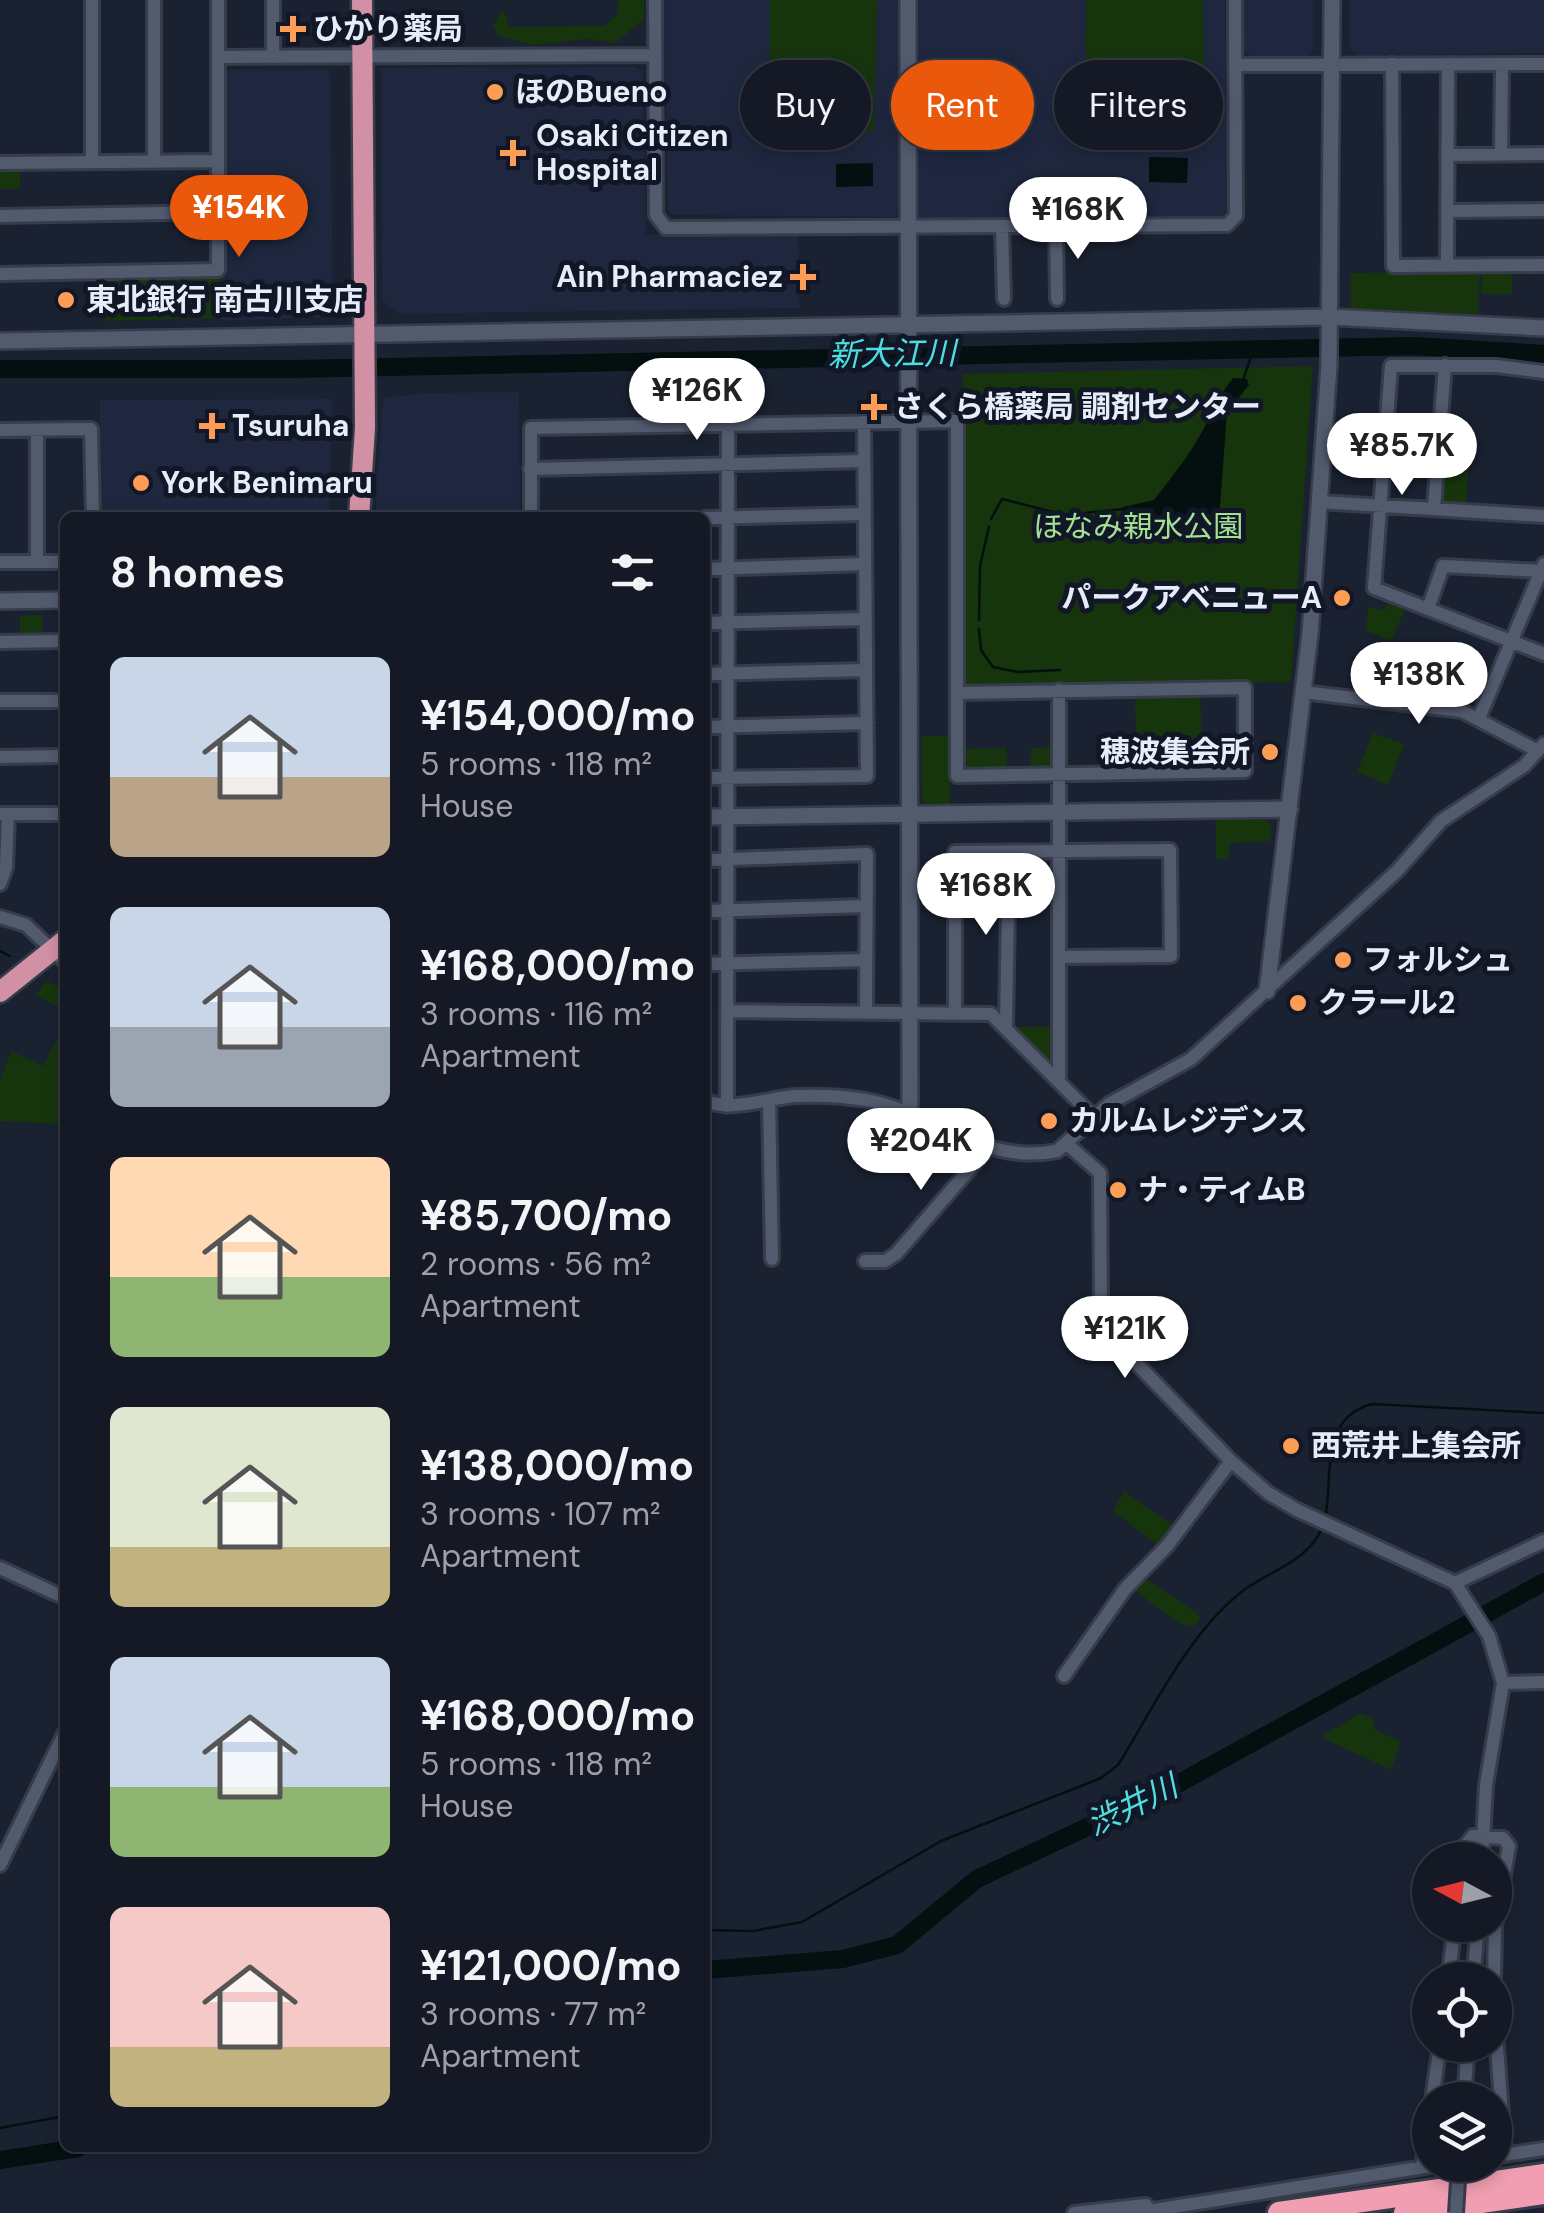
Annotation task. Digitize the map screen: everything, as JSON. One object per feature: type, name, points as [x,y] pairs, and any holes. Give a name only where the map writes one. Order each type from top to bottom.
[{"type":"highway","points":[[349,0],[356,56]]},
{"type":"highway","points":[[359,512],[356,56],[362,0]]},
{"type":"highway","points":[[347,512],[358,390]]},
{"type":"highway","points":[[0,992],[60,951]]},
{"type":"highway","points":[[1278,2213],[1544,2175]]},
{"type":"highway","points":[[1405,2213],[1544,2193]]},
{"type":"street","points":[[92,0],[92,162]]},
{"type":"street","points":[[154,0],[154,161]]},
{"type":"street","points":[[0,274],[218,270],[218,0]]},
{"type":"street","points":[[272,0],[272,56]]},
{"type":"street","points":[[655,0],[656,215],[666,228],[1232,222],[1236,216],[1235,0]]},
{"type":"street","points":[[908,0],[910,1114]]},
{"type":"street","points":[[1268,991],[1304,692],[1329,365],[1332,0]]},
{"type":"street","points":[[218,57],[655,55]]},
{"type":"street","points":[[1392,64],[1393,266],[1544,265]]},
{"type":"street","points":[[1447,266],[1448,64]]},
{"type":"street","points":[[1501,154],[1502,64]]},
{"type":"street","points":[[1236,65],[1544,64]]},
{"type":"street","points":[[1448,155],[1544,154]]},
{"type":"street","points":[[0,162],[218,161]]},
{"type":"street","points":[[1447,210],[1544,210]]},
{"type":"street","points":[[0,216],[218,212]]},
{"type":"street","points":[[1002,226],[1004,299]]},
{"type":"street","points":[[1056,226],[1057,299]]},
{"type":"street","points":[[0,340],[358,343],[909,324],[1330,317],[1544,328]]},
{"type":"street","points":[[1434,508],[1445,365]]},
{"type":"street","points":[[1544,372],[1445,365],[1391,366],[1374,588],[1544,654]]},
{"type":"street","points":[[531,512],[530,428],[957,421],[957,693],[957,776],[1246,771],[1245,688],[957,693]]},
{"type":"street","points":[[710,778],[867,776],[864,422]]},
{"type":"street","points":[[726,1106],[728,425]]},
{"type":"street","points":[[0,430],[91,429],[93,512]]},
{"type":"street","points":[[36,430],[37,562]]},
{"type":"street","points":[[530,469],[864,461]]},
{"type":"street","points":[[1320,502],[1544,516]]},
{"type":"street","points":[[710,518],[865,514]]},
{"type":"street","points":[[0,562],[60,562]]},
{"type":"street","points":[[710,569],[865,564]]},
{"type":"street","points":[[1428,609],[1443,566],[1543,568],[1479,718]]},
{"type":"street","points":[[0,600],[60,600]]},
{"type":"street","points":[[710,623],[866,619]]},
{"type":"street","points":[[0,642],[60,642]]},
{"type":"street","points":[[710,674],[866,670]]},
{"type":"street","points":[[1059,690],[1059,1078]]},
{"type":"street","points":[[710,1101],[726,1106],[838,1097],[910,1114],[987,1149],[1048,1152],[1068,1144],[1092,1116],[1190,1059],[1397,871],[1441,822],[1524,766],[1541,747],[1462,712],[1304,692]]},
{"type":"street","points":[[0,701],[60,701]]},
{"type":"street","points":[[710,727],[866,723]]},
{"type":"street","points":[[0,758],[60,756]]},
{"type":"street","points":[[710,818],[1290,809]]},
{"type":"street","points":[[0,884],[6,867],[4,814],[60,814]]},
{"type":"street","points":[[955,1011],[955,852],[1170,850],[1170,956],[1060,957]]},
{"type":"street","points":[[1006,1025],[1009,852]]},
{"type":"street","points":[[710,860],[866,854],[866,1012]]},
{"type":"street","points":[[710,911],[866,906]]},
{"type":"street","points":[[0,917],[26,924],[60,951]]},
{"type":"street","points":[[710,964],[866,960]]},
{"type":"street","points":[[727,1011],[991,1014],[1059,1078],[1092,1116]]},
{"type":"street","points":[[769,1100],[772,1259]]},
{"type":"street","points":[[1068,1144],[1100,1173],[1101,1306],[1112,1338],[1231,1461],[1268,1492],[1324,1523],[1457,1585],[1485,1631],[1496,1653],[1503,1683],[1486,1785],[1484,1842]]},
{"type":"street","points":[[865,1261],[885,1261],[896,1254],[987,1149]]},
{"type":"street","points":[[1064,1676],[1124,1589],[1167,1546],[1231,1461]]},
{"type":"street","points":[[1457,1585],[1544,1541]]},
{"type":"street","points":[[0,1568],[60,1596]]},
{"type":"street","points":[[1503,1683],[1544,1682]]},
{"type":"street","points":[[0,1865],[60,1742]]},
{"type":"street","points":[[1468,1842],[1484,1836],[1503,1838],[1509,1846],[1495,1926],[1494,1962]]},
{"type":"street","points":[[1512,2153],[1544,2149]]},
{"type":"street","points":[[1074,2213],[1176,2204],[1412,2169]]},
{"type":"street","points":[[1456,2213],[1459,2182]]},
{"type":"street","points":[[1135,2213],[1176,2204]]},
{"type":"shaded area","points":[[664,0],[898,0],[898,60],[891,60],[891,150],[899,150],[899,212],[895,217],[673,215],[668,210]]},
{"type":"shaded area","points":[[916,0],[1225,0],[1228,212],[1222,218],[920,219],[915,214],[915,150],[1034,150],[1034,60],[916,60]]},
{"type":"shaded area","points":[[1243,0],[1313,0],[1314,48],[1308,56],[1250,56],[1244,50]]},
{"type":"shaded area","points":[[1350,0],[1544,0],[1544,53],[1357,56],[1350,49]]},
{"type":"shaded area","name":"Osaki Citizen Hospital","points":[[636,67],[643,72],[646,235],[798,233],[799,308],[399,314],[382,301],[381,68]]},
{"type":"shaded area","points":[[222,70],[330,70],[333,300],[319,317],[221,321]]},
{"type":"shaded area","points":[[1149,157],[1188,158],[1187,183],[1149,182]]},
{"type":"shaded area","points":[[873,163],[873,186],[836,187],[836,164]]},
{"type":"shaded area","points":[[1233,378],[1247,379],[1249,385],[1227,412],[1218,534],[1199,539],[1123,518],[1123,507],[1154,500],[1201,435],[1207,404],[1217,400]]},
{"type":"shaded area","points":[[519,392],[520,512],[375,512],[383,398]]},
{"type":"shaded area","points":[[332,399],[329,512],[99,512],[100,400]]},
{"type":"green space","points":[[618,0],[644,0],[644,20],[614,43],[588,39],[532,45],[499,36],[493,26],[501,11],[507,16],[508,27],[604,26],[618,14]]},
{"type":"green space","points":[[770,0],[877,0],[874,131],[871,60],[770,60]]},
{"type":"green space","points":[[1086,0],[1203,0],[1204,60],[1086,60]]},
{"type":"green space","points":[[0,167],[20,167],[20,189],[0,189]]},
{"type":"green space","points":[[1480,271],[1478,314],[1351,309],[1351,273]]},
{"type":"green space","points":[[1512,272],[1512,294],[1482,294],[1482,273]]},
{"type":"green space","points":[[221,273],[222,318],[106,321],[105,276]]},
{"type":"green space","name":"ほなみ親水公園","points":[[1313,366],[1291,682],[963,688],[963,374]]},
{"type":"green space","points":[[1445,426],[1471,428],[1466,505],[1440,503]]},
{"type":"green space","points":[[1388,603],[1405,610],[1391,641],[1366,631],[1368,606],[1384,611]]},
{"type":"green space","points":[[42,615],[42,638],[20,639],[20,616]]},
{"type":"green space","points":[[1200,693],[1203,766],[1123,769],[1123,746],[1136,745],[1135,695]]},
{"type":"green space","points":[[1373,733],[1404,744],[1388,785],[1357,772]]},
{"type":"green space","points":[[921,736],[950,736],[950,806],[927,806],[922,801]]},
{"type":"green space","points":[[1053,747],[1053,763],[1047,769],[1031,769],[1031,748]]},
{"type":"green space","points":[[1006,748],[1007,771],[966,771],[961,766],[961,749]]},
{"type":"green space","points":[[1216,820],[1266,820],[1272,825],[1270,841],[1230,843],[1229,859],[1216,859]]},
{"type":"green space","points":[[47,981],[60,988],[57,1006],[35,995]]},
{"type":"green space","points":[[1015,1027],[1055,1027],[1054,1057],[1046,1060]]},
{"type":"green space","points":[[60,1038],[60,1124],[0,1121],[0,1080],[11,1051],[43,1066]]},
{"type":"green space","points":[[1124,1491],[1176,1528],[1159,1546],[1113,1511]]},
{"type":"green space","points":[[1143,1577],[1196,1612],[1200,1618],[1195,1626],[1180,1624],[1134,1590]]},
{"type":"green space","points":[[1360,1713],[1373,1718],[1375,1730],[1401,1741],[1391,1770],[1321,1737]]},
{"type":"waterway","name":"新大江川","points":[[0,369],[293,369],[1415,346],[1544,354]]},
{"type":"waterway","points":[[1243,380],[1253,351]]},
{"type":"waterway","points":[[991,519],[1002,499],[1065,515],[1124,509]]},
{"type":"waterway","points":[[979,620],[980,566],[989,527]]},
{"type":"waterway","points":[[979,629],[981,650],[993,667],[1018,672],[1060,670]]},
{"type":"waterway","points":[[0,951],[10,956]]},
{"type":"waterway","points":[[1325,1518],[1336,1435],[1355,1411],[1372,1404],[1544,1413]]},
{"type":"waterway","points":[[710,1930],[753,1931],[802,1922],[941,1841],[1101,1778],[1118,1765],[1173,1673],[1221,1610],[1251,1585],[1308,1549],[1323,1526]]},
{"type":"waterway","name":"渋井川","points":[[710,1970],[843,1959],[897,1945],[977,1879],[1172,1787],[1544,1582]]},
{"type":"waterway","points":[[0,2128],[60,2117]]},
{"type":"waterway","name":"渋井川","points":[[0,2160],[60,2151]]},
{"type":"place","name":"ひかり薬局","points":[[293,29]]},
{"type":"place","name":"ほのBueno","points":[[495,92]]},
{"type":"place","name":"Osaki Citizen Hospital","points":[[513,153]]},
{"type":"place","name":"Ain Pharmaciez","points":[[803,277]]},
{"type":"place","name":"東北銀行 南古川支店","points":[[66,300]]},
{"type":"place","name":"さくら橋薬局 調剤センター","points":[[874,407]]},
{"type":"place","name":"Tsuruha","points":[[212,426]]},
{"type":"place","name":"York Benimaru","points":[[141,483]]},
{"type":"place","name":"パークアベニューA","points":[[1342,598]]},
{"type":"place","name":"穂波集会所","points":[[1270,752]]},
{"type":"place","name":"フォルシュ","points":[[1343,960]]},
{"type":"place","name":"クラール2","points":[[1298,1003]]},
{"type":"place","name":"カルムレジデンス","points":[[1049,1121]]},
{"type":"place","name":"ナ・ティムB","points":[[1118,1190]]},
{"type":"place","name":"西荒井上集会所","points":[[1291,1446]]}]
